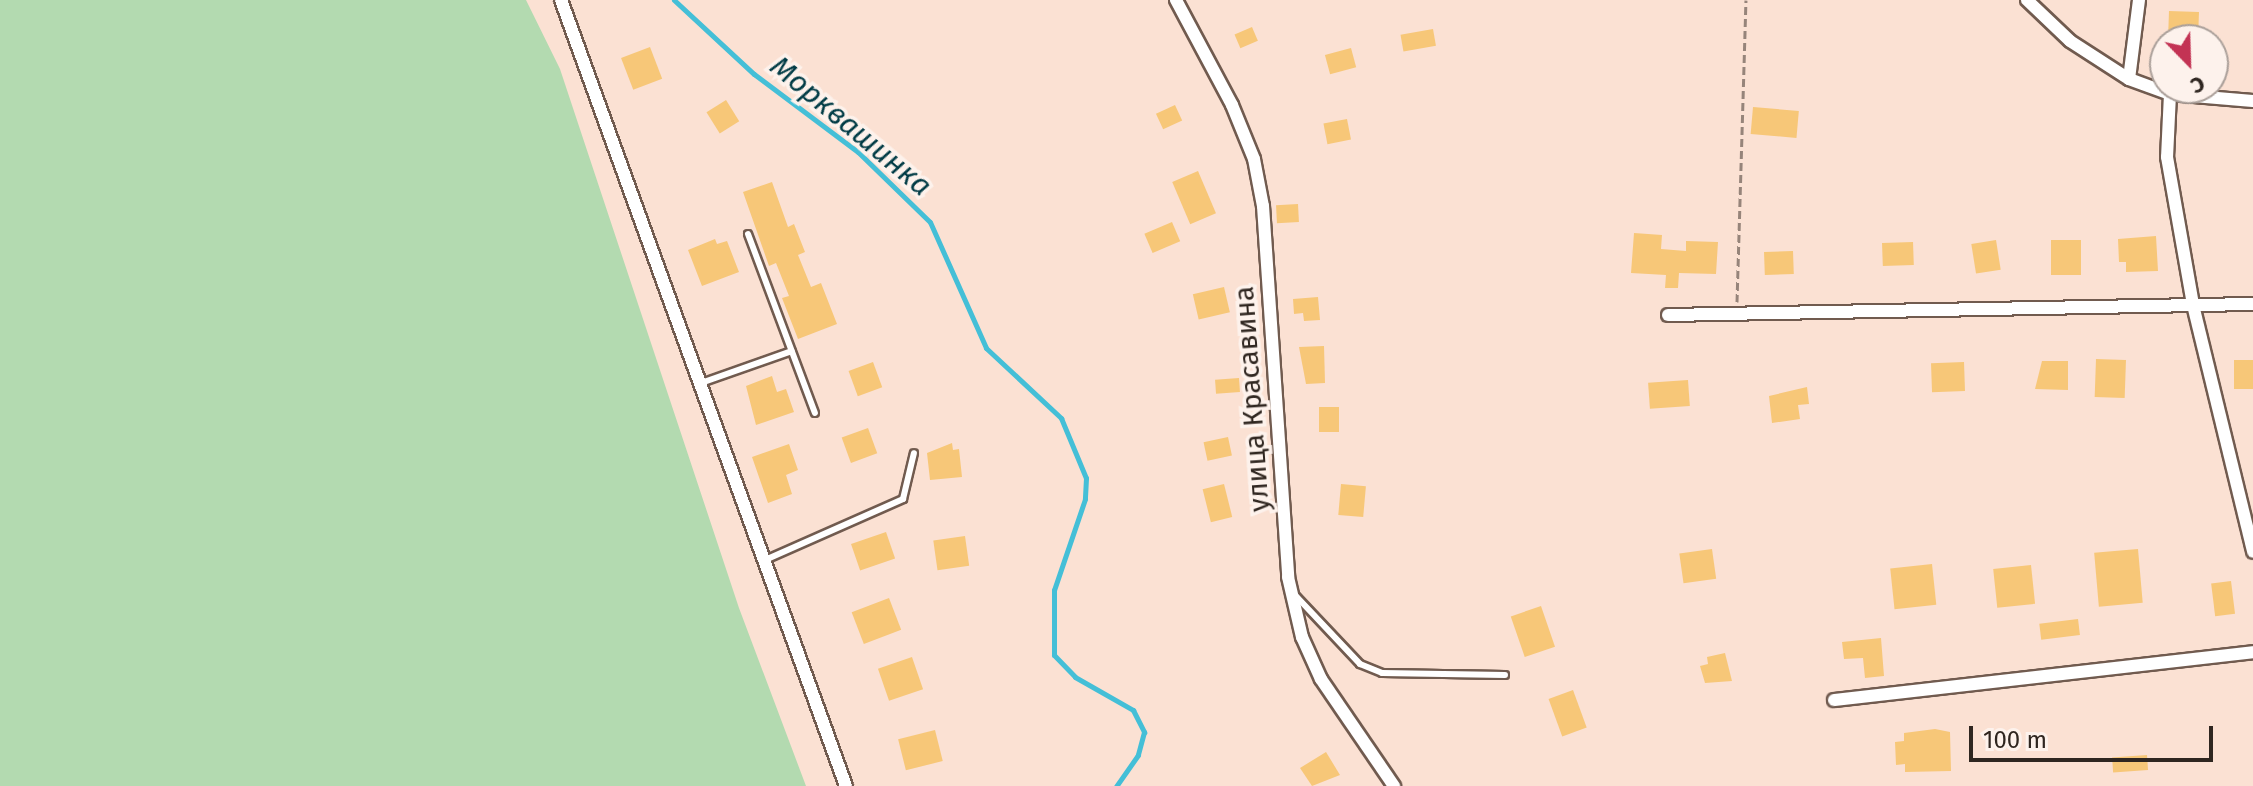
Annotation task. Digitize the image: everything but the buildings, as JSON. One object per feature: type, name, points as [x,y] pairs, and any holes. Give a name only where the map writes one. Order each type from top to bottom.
[{"type":"street","points":[[561,0],[846,786]]},
{"type":"street","name":"улица Красавина","points":[[1176,0],[1232,105],[1254,159],[1263,206],[1292,592],[1302,637],[1321,679],[1394,786]]},
{"type":"street","points":[[2027,0],[2070,41],[2129,79],[2149,86]]},
{"type":"street","points":[[2129,79],[2139,0]]},
{"type":"street","points":[[2229,99],[2253,101]]},
{"type":"street","points":[[2170,104],[2167,157],[2193,305],[2253,552]]},
{"type":"street","points":[[1668,315],[2253,304]]},
{"type":"street","points":[[1834,700],[2253,652]]},
{"type":"lane","points":[[748,234],[815,413]]},
{"type":"lane","points":[[701,383],[792,351]]},
{"type":"lane","points":[[765,560],[903,499],[914,453]]},
{"type":"lane","points":[[1292,592],[1315,610],[1360,664],[1382,673],[1505,675]]},
{"type":"path","points":[[1736,314],[1746,0]]},
{"type":"green space","points":[[0,0],[526,0],[560,69],[739,608],[806,786],[0,786]]},
{"type":"waterway","name":"Морквашинка","points":[[674,0],[754,74],[858,152],[930,222],[986,348],[1061,418],[1086,478],[1085,499],[1054,590],[1054,655],[1075,677],[1133,710],[1144,732],[1138,755],[1116,786]]}]
